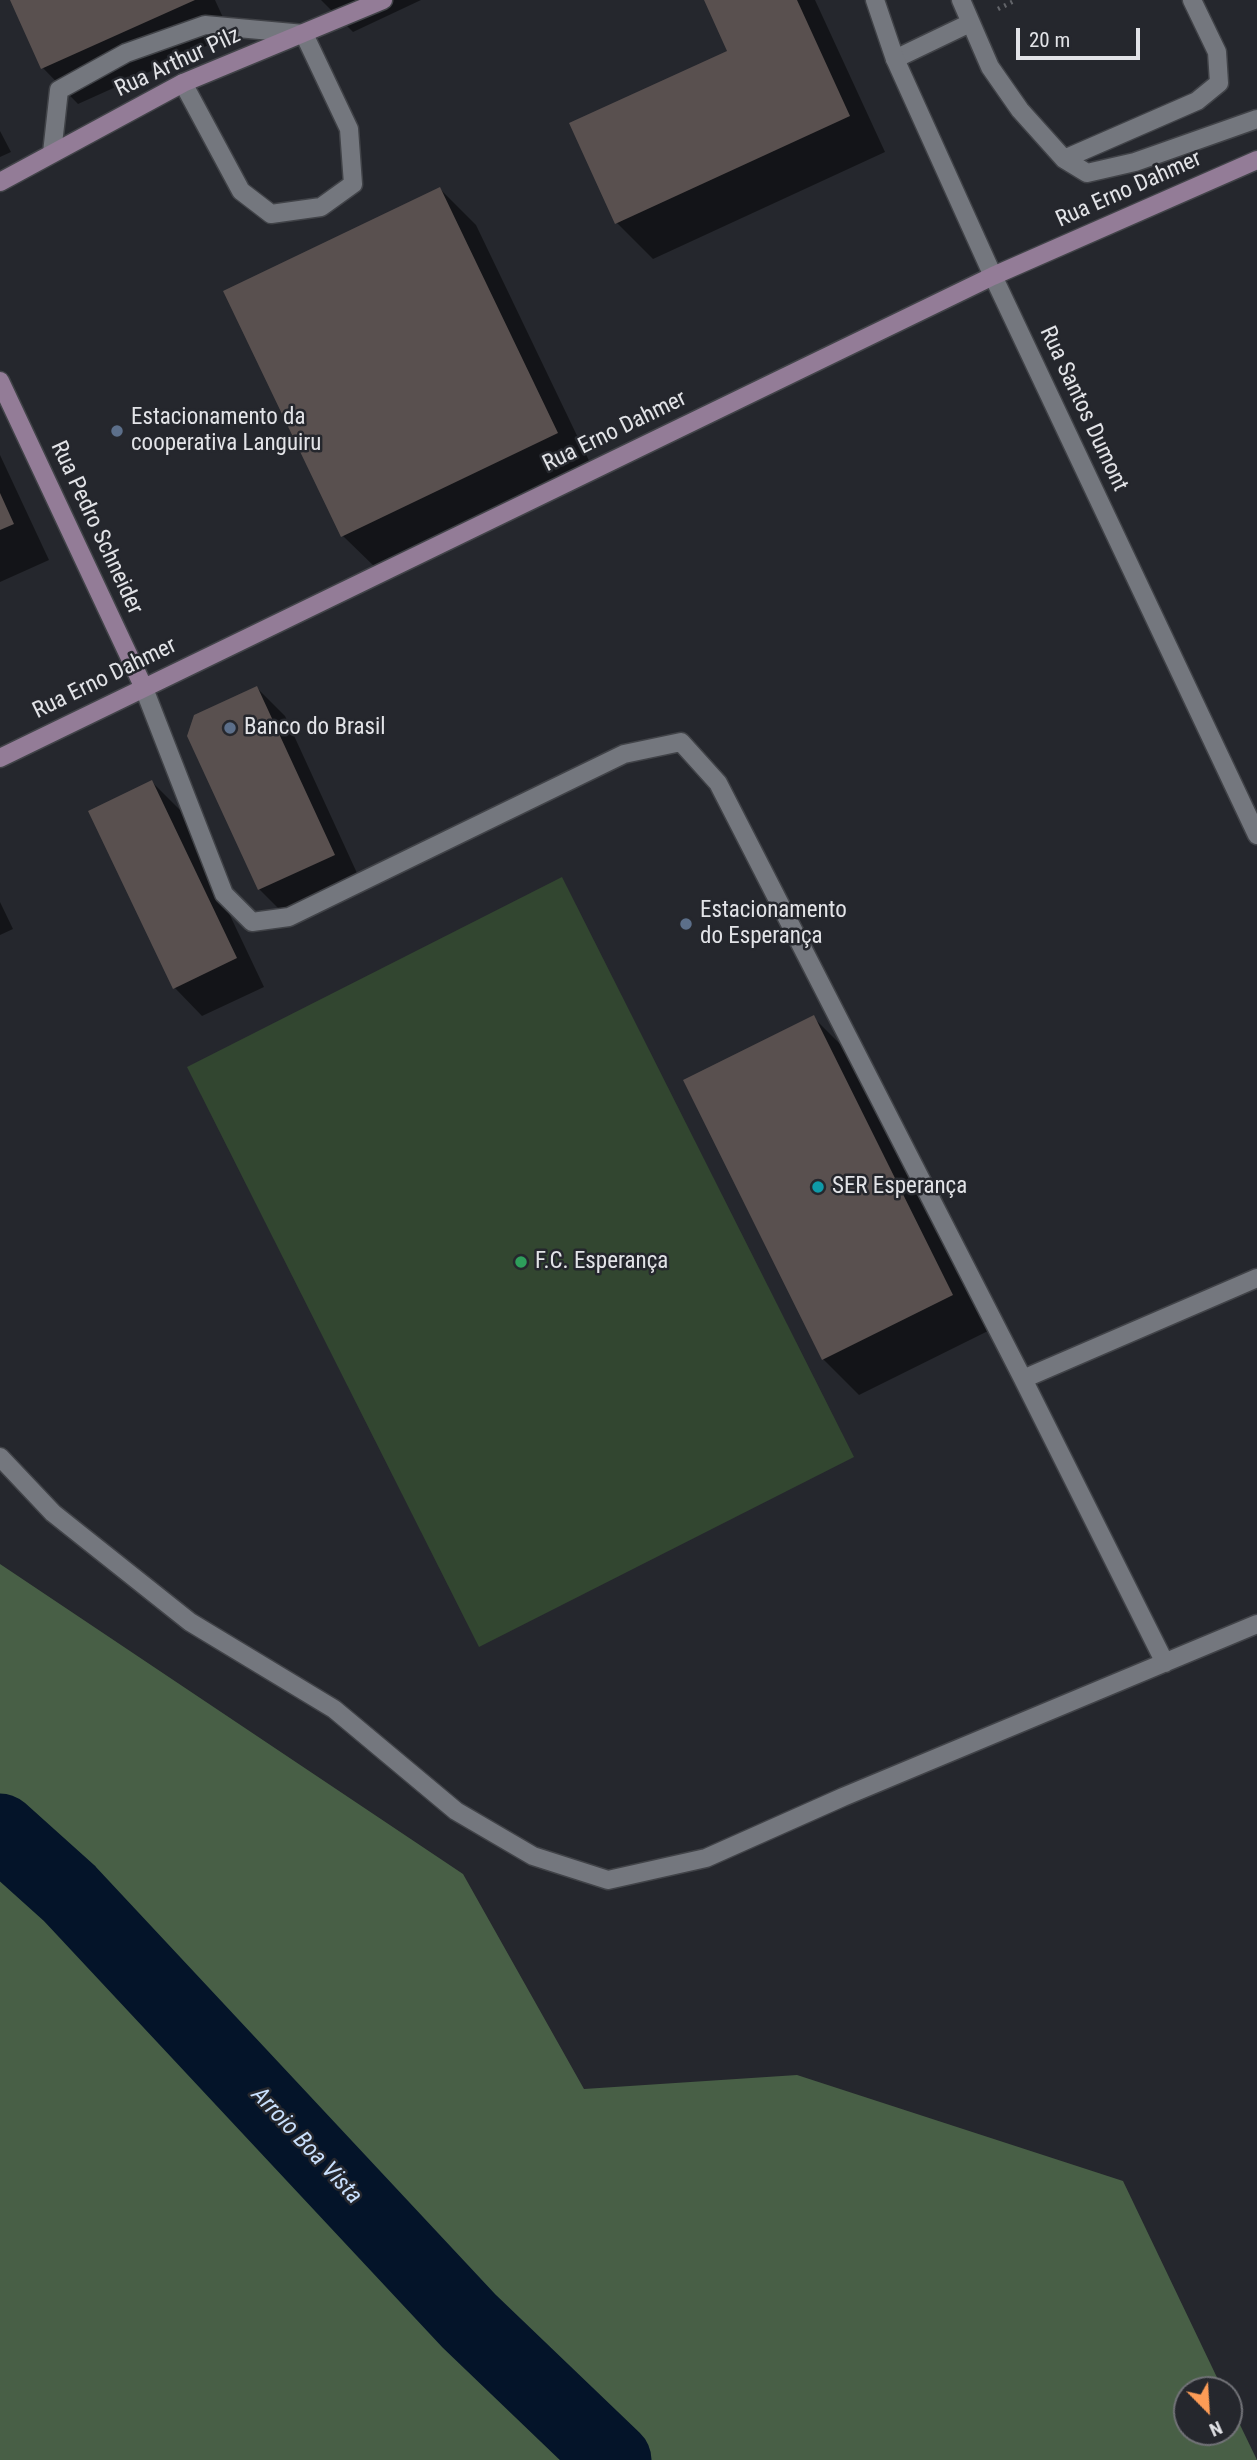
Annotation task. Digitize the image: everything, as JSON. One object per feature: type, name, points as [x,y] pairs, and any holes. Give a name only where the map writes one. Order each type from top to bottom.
[{"type":"main road","name":"Rua Arthur Pilz","points":[[0,182],[183,83],[383,0]]},
{"type":"main road","name":"Rua Erno Dahmer","points":[[0,758],[143,686],[993,276],[1257,160]]},
{"type":"main road","name":"Rua Pedro Schneider","points":[[0,381],[143,686]]},
{"type":"street","name":"Rua Santos Dumont","points":[[875,0],[895,59],[993,276],[1257,835]]},
{"type":"street","points":[[961,0],[968,23],[990,67],[1020,110],[1064,159],[1087,173],[1135,162],[1257,119]]},
{"type":"street","points":[[1064,159],[1197,101],[1219,83],[1217,52],[1192,0]]},
{"type":"street","points":[[895,59],[968,23]]},
{"type":"street","points":[[51,153],[59,90],[126,53],[205,25],[304,34],[349,129],[353,184],[321,207],[271,215],[241,191],[183,83]]},
{"type":"street","name":"Rua Pedro Schneider","points":[[143,686],[224,894],[252,922],[289,916],[624,754],[681,742],[718,783],[1023,1379]]},
{"type":"street","points":[[1165,1663],[1023,1379],[1257,1278]]},
{"type":"street","points":[[0,1457],[53,1513],[190,1622],[334,1709],[456,1811],[533,1856],[608,1880],[706,1858],[1257,1624]]},
{"type":"green space","name":"F.C. Esperança","points":[[562,877],[854,1457],[479,1647],[187,1067]]},
{"type":"green space","points":[[0,1564],[463,1874],[584,2089],[797,2075],[1123,2181],[1216,2376],[1173,2376],[1173,2446],[1243,2446],[1243,2431],[1257,2460],[0,2460]]},
{"type":"building","points":[[10,0],[195,0],[41,69]]},
{"type":"building","points":[[704,0],[797,0],[850,116],[615,224],[569,123],[727,51]]},
{"type":"building","points":[[440,187],[558,433],[341,537],[223,291]]},
{"type":"building","points":[[0,493],[14,524],[0,530]]},
{"type":"building","points":[[257,686],[335,855],[258,890],[187,736],[194,715]]},
{"type":"building","points":[[152,780],[237,958],[173,989],[88,811]]},
{"type":"building","name":"SER Esperança","points":[[814,1015],[953,1295],[822,1360],[683,1080]]},
{"type":"waterway","name":"Arroio Boa Vista","points":[[0,1831],[69,1893],[469,2321],[614,2460]]},
{"type":"place","name":"Estacionamento da cooperativa Languiru","points":[[117,431]]},
{"type":"place","name":"Banco do Brasil","points":[[230,728]]},
{"type":"place","name":"Estacionamento do Esperança","points":[[686,924]]},
{"type":"place","name":"SER Esperança","points":[[818,1187]]},
{"type":"place","name":"F.C. Esperança","points":[[521,1262]]}]
